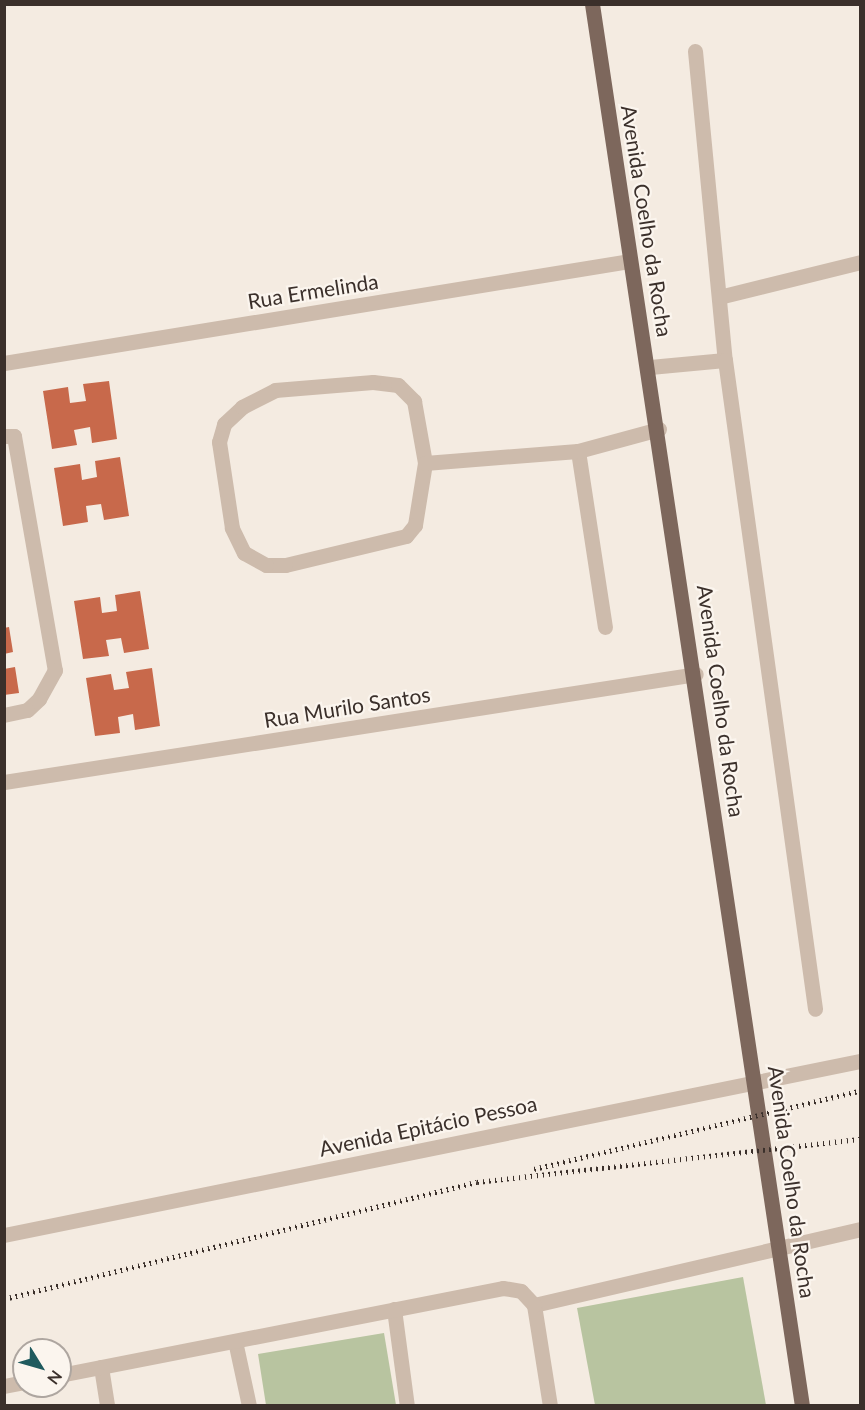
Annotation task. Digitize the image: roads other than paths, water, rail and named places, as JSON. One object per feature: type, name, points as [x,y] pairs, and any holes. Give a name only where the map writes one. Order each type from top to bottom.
[{"type":"main road","name":"Avenida Coelho da Rocha","points":[[592,4],[629,261],[650,367],[696,674],[781,1246],[802,1406]]},
{"type":"street","points":[[695,51],[725,360],[815,1009]]},
{"type":"street","name":"Rua Ermelinda","points":[[4,363],[629,261]]},
{"type":"street","points":[[719,297],[861,262]]},
{"type":"street","points":[[650,367],[725,360]]},
{"type":"street","points":[[373,382],[398,386],[414,401],[425,463],[421,510],[406,536],[266,565],[244,553],[232,528],[219,442],[224,424],[242,407],[275,390],[373,382]]},
{"type":"street","points":[[425,463],[578,451],[659,429]]},
{"type":"street","points":[[4,435],[14,436],[55,670],[39,699],[27,710],[4,715]]},
{"type":"street","points":[[578,451],[605,627]]},
{"type":"street","name":"Rua Murilo Santos","points":[[4,782],[696,674]]},
{"type":"street","name":"Avenida Epitácio Pessoa","points":[[4,1235],[755,1080],[861,1061]]},
{"type":"street","points":[[534,1305],[861,1229]]},
{"type":"street","points":[[72,1373],[503,1288],[521,1291],[534,1305],[550,1406]]},
{"type":"street","points":[[394,1309],[407,1406]]},
{"type":"street","points":[[235,1341],[249,1406]]},
{"type":"street","points":[[101,1367],[107,1406]]},
{"type":"railway","points":[[534,1169],[860,1091]]},
{"type":"railway","points":[[4,1299],[477,1182],[860,1139]]}]
